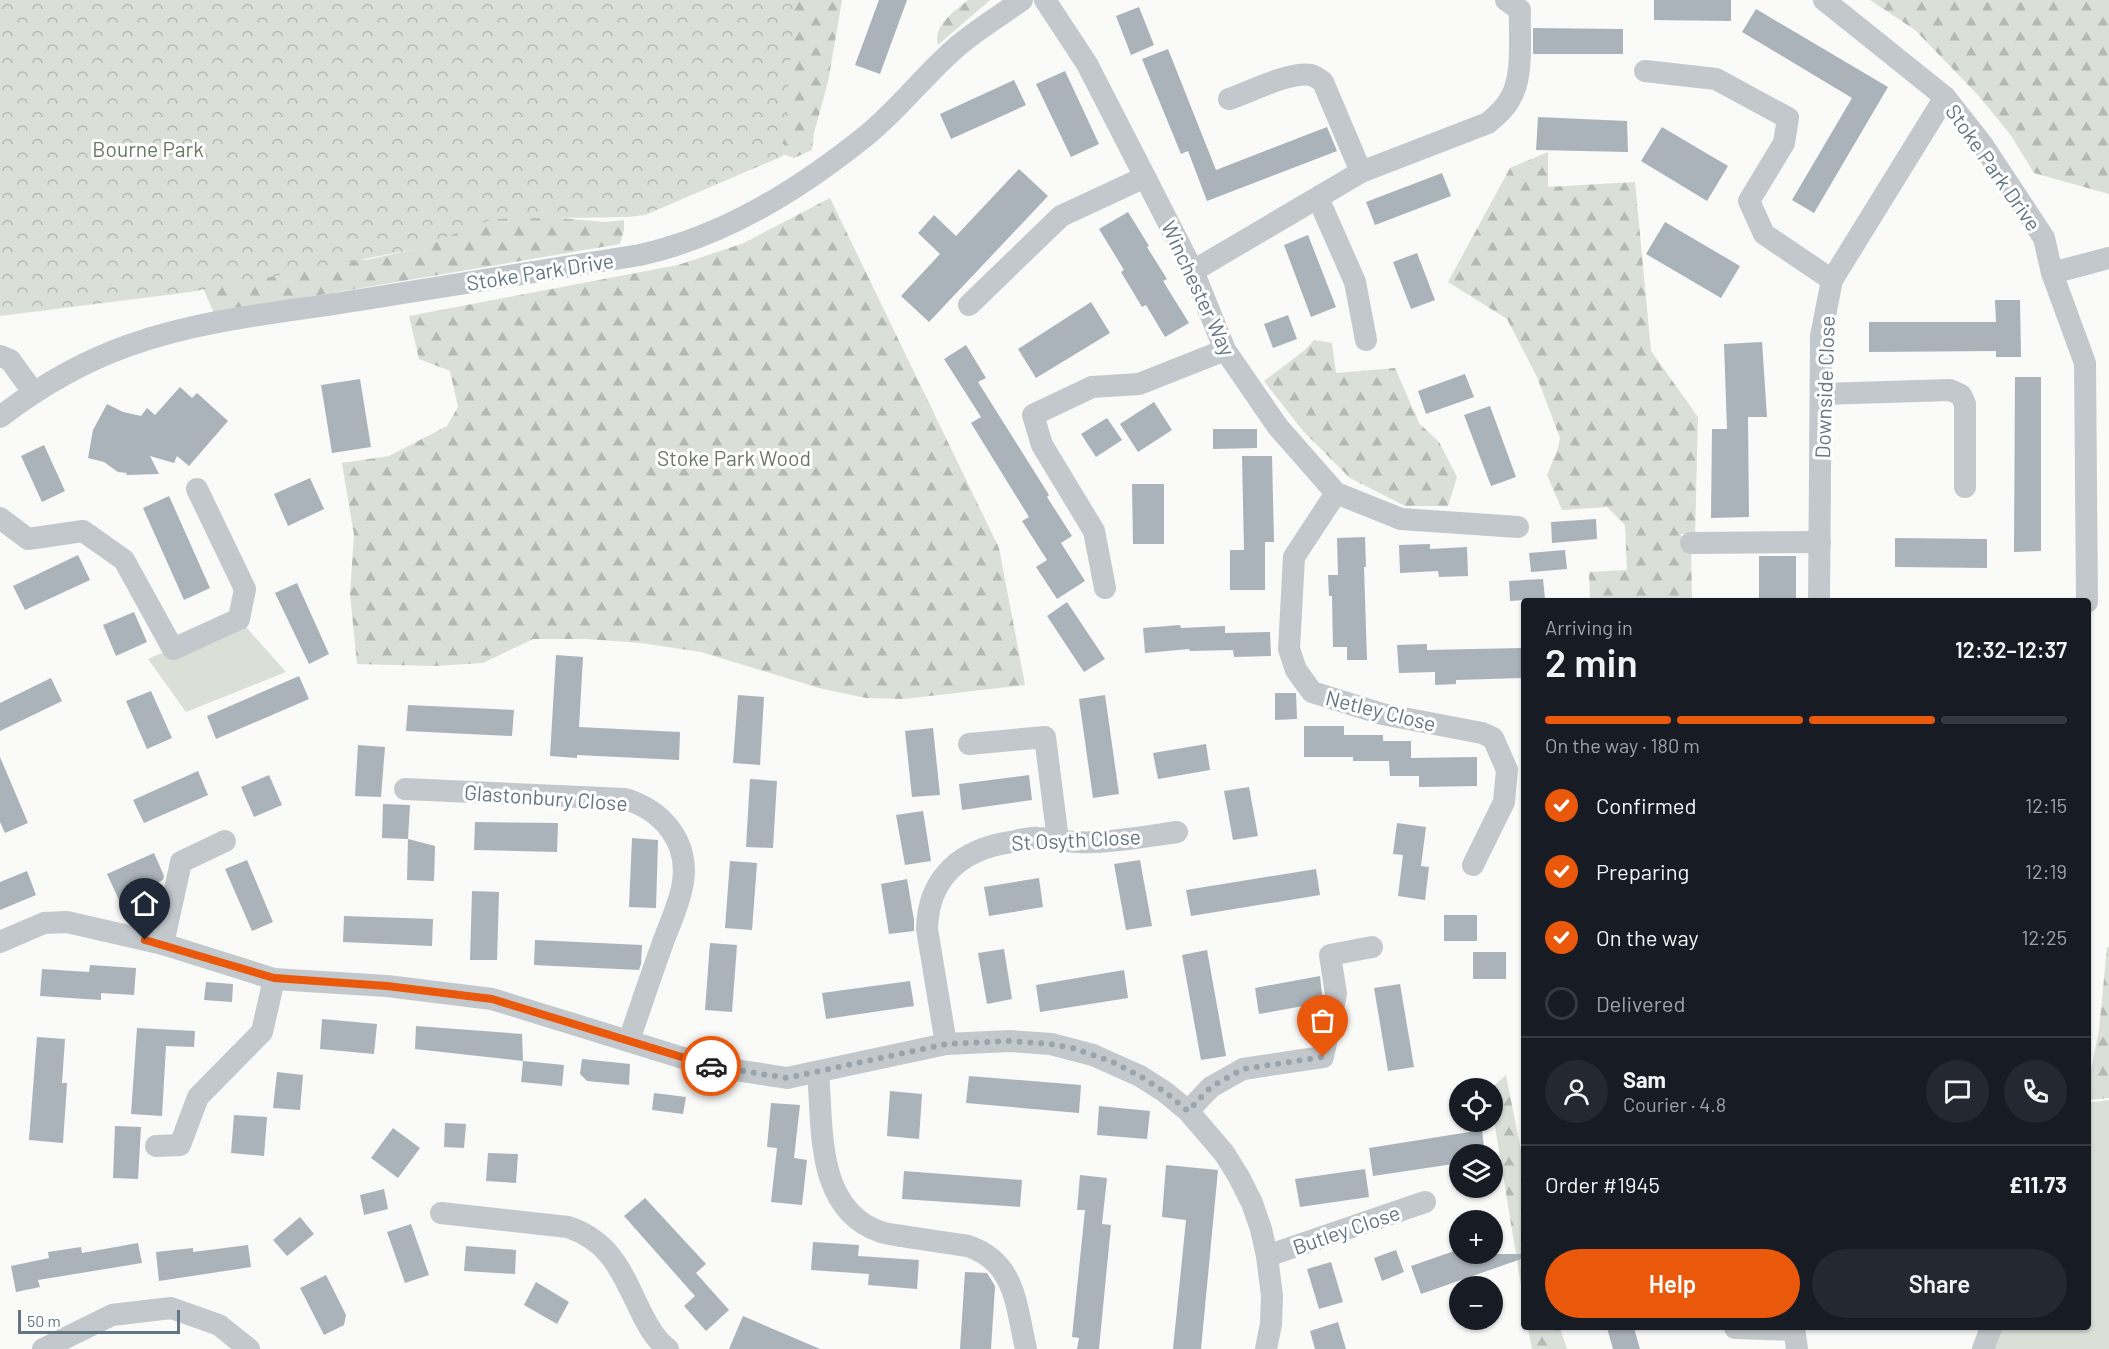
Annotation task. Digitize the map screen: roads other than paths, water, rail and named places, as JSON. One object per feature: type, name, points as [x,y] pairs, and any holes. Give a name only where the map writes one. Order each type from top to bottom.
[{"type":"street","name":"Stoke Park Drive","points":[[0,417],[71,371],[121,348],[192,328],[640,255],[672,248],[709,233],[746,216],[808,179],[869,133],[959,45],[1022,0]]},
{"type":"street","name":"Winchester Way","points":[[1044,0],[1087,64],[1193,271],[1225,350],[1278,427],[1336,493],[1401,519],[1518,527]]},
{"type":"street","name":"Stoke Park Drive","points":[[1824,0],[1944,97],[1982,144],[2044,238],[2052,273],[2085,363],[2087,598]]},
{"type":"street","points":[[1193,271],[1361,172],[1488,123],[1502,111],[1511,98],[1518,81],[1520,3]]},
{"type":"street","points":[[1645,71],[1716,79],[1788,118],[1784,143],[1749,201],[1764,234],[1832,280]]},
{"type":"street","points":[[1229,99],[1284,79],[1313,75],[1323,82],[1361,172]]},
{"type":"street","name":"Downside Close","points":[[1819,598],[1821,336],[1832,280],[1944,97]]},
{"type":"street","points":[[969,305],[1061,216],[1145,177]]},
{"type":"street","points":[[1318,198],[1355,282],[1366,340]]},
{"type":"street","points":[[2052,273],[2109,258]]},
{"type":"street","points":[[1105,588],[1094,531],[1042,445],[1033,415],[1092,387],[1139,384],[1225,350]]},
{"type":"street","points":[[0,356],[10,360],[34,393]]},
{"type":"street","points":[[1822,394],[1950,390],[1960,396],[1965,404],[1965,487]]},
{"type":"street","points":[[0,518],[28,538],[83,531],[124,560],[173,649],[239,619],[244,589],[197,489]]},
{"type":"street","name":"Netley Close","points":[[1336,493],[1294,557],[1289,649],[1296,670],[1312,692],[1382,714],[1482,733],[1492,738],[1507,770],[1504,802],[1473,865]]},
{"type":"street","points":[[1691,543],[1820,542]]},
{"type":"street","points":[[969,744],[1045,737],[1058,840]]},
{"type":"street","name":"Glastonbury Close","points":[[405,789],[625,799],[647,808],[665,822],[678,843],[682,856],[683,884],[629,1040]]},
{"type":"street","name":"St Osyth Close","points":[[946,1044],[927,929],[927,915],[935,890],[942,878],[957,863],[990,845],[1036,838],[1094,842],[1177,832]]},
{"type":"street","points":[[163,944],[181,862],[225,841]]},
{"type":"street","points":[[0,942],[44,923],[67,922],[163,944],[274,978],[387,986],[492,999],[709,1066],[787,1078],[946,1044],[1010,1041],[1072,1048],[1113,1062],[1165,1092],[1188,1111],[1224,1153],[1252,1203],[1267,1256],[1272,1296],[1271,1324],[1266,1349]]},
{"type":"street","points":[[1188,1111],[1211,1087],[1243,1069],[1323,1057],[1336,994],[1330,955],[1372,947]]},
{"type":"street","points":[[156,1146],[180,1145],[198,1097],[262,1032],[274,978]]},
{"type":"street","points":[[818,1072],[825,1164],[840,1201],[859,1220],[882,1233],[968,1246],[995,1260],[1013,1289],[1026,1349]]},
{"type":"street","name":"Butley Close","points":[[1267,1256],[1425,1202]]},
{"type":"street","points":[[441,1213],[568,1227],[589,1236],[606,1249],[614,1259],[654,1335],[668,1349]]},
{"type":"street","points":[[43,1349],[112,1315],[171,1308],[219,1325],[249,1349]]},
{"type":"street","points":[[1751,1330],[1795,1335]]},
{"type":"street","points":[[1983,1349],[1990,1330]]},
{"type":"park label","name":"Bourne Park","points":[[148,148]]},
{"type":"park label","name":"Stoke Park Wood","points":[[734,457]]}]
